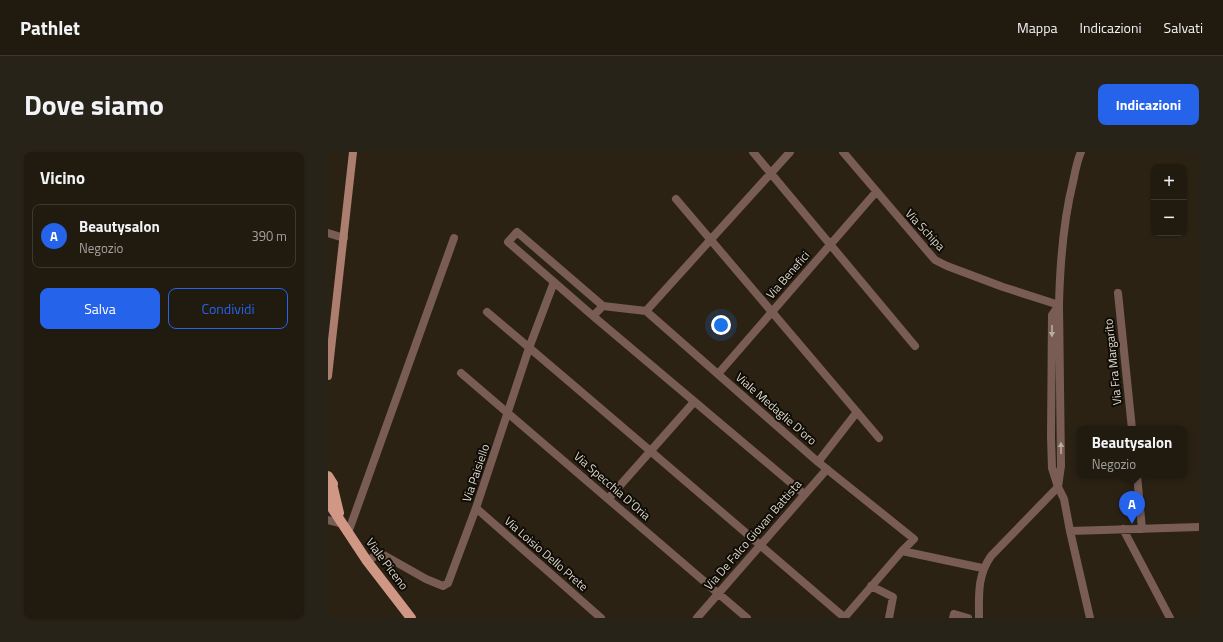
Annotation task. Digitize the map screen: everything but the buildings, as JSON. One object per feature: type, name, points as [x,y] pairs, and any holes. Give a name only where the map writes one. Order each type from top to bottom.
[{"type":"main road","points":[[328,376],[353,152]]},
{"type":"main road","name":"Viale Piceno","points":[[329,476],[331,492],[346,528]]},
{"type":"main road","name":"Viale Piceno","points":[[328,502],[367,561],[411,618]]},
{"type":"street","points":[[754,152],[915,346]]},
{"type":"street","points":[[790,152],[646,311],[603,306],[517,232],[508,242],[694,402],[804,494]]},
{"type":"street","name":"Via Schipa","points":[[843,152],[935,260],[947,266],[1004,287],[1059,305]]},
{"type":"street","points":[[1082,152],[1069,197],[1060,261],[1059,305],[1061,466],[1058,487],[1064,499],[1090,618]]},
{"type":"street","name":"Via Benefici","points":[[718,374],[876,192]]},
{"type":"street","points":[[676,200],[879,438]]},
{"type":"street","points":[[328,233],[344,238]]},
{"type":"street","points":[[328,520],[346,528],[454,238]]},
{"type":"street","name":"Via Paisiello","points":[[367,561],[380,553],[426,579],[443,586],[448,583],[509,414],[529,348],[554,282]]},
{"type":"street","name":"Via Fra Margarito","points":[[1118,293],[1132,426]]},
{"type":"street","points":[[594,316],[603,306]]},
{"type":"street","name":"Viale Medaglie D'oro","points":[[646,311],[818,462],[914,539],[902,551]]},
{"type":"street","points":[[487,312],[652,450],[760,546],[845,618],[902,551],[982,568]]},
{"type":"street","name":"Via Specchia D'Oria","points":[[460,373],[747,618]]},
{"type":"street","points":[[608,499],[694,402]]},
{"type":"street","points":[[818,462],[857,412]]},
{"type":"street","name":"Via De Falco Giovan Battista","points":[[697,618],[827,469]]},
{"type":"street","points":[[1137,478],[1142,529]]},
{"type":"street","points":[[979,618],[979,595],[982,568],[991,556],[1058,487]]},
{"type":"street","name":"Via Loisio Dello Prete","points":[[476,508],[601,618]]},
{"type":"street","points":[[1070,531],[1199,527]]},
{"type":"street","points":[[1123,529],[1170,618]]},
{"type":"street","points":[[871,586],[893,597],[889,618]]},
{"type":"street","points":[[953,618],[954,614],[968,618]]},
{"type":"place","name":"Beautysalon","points":[[1132,524]]}]
